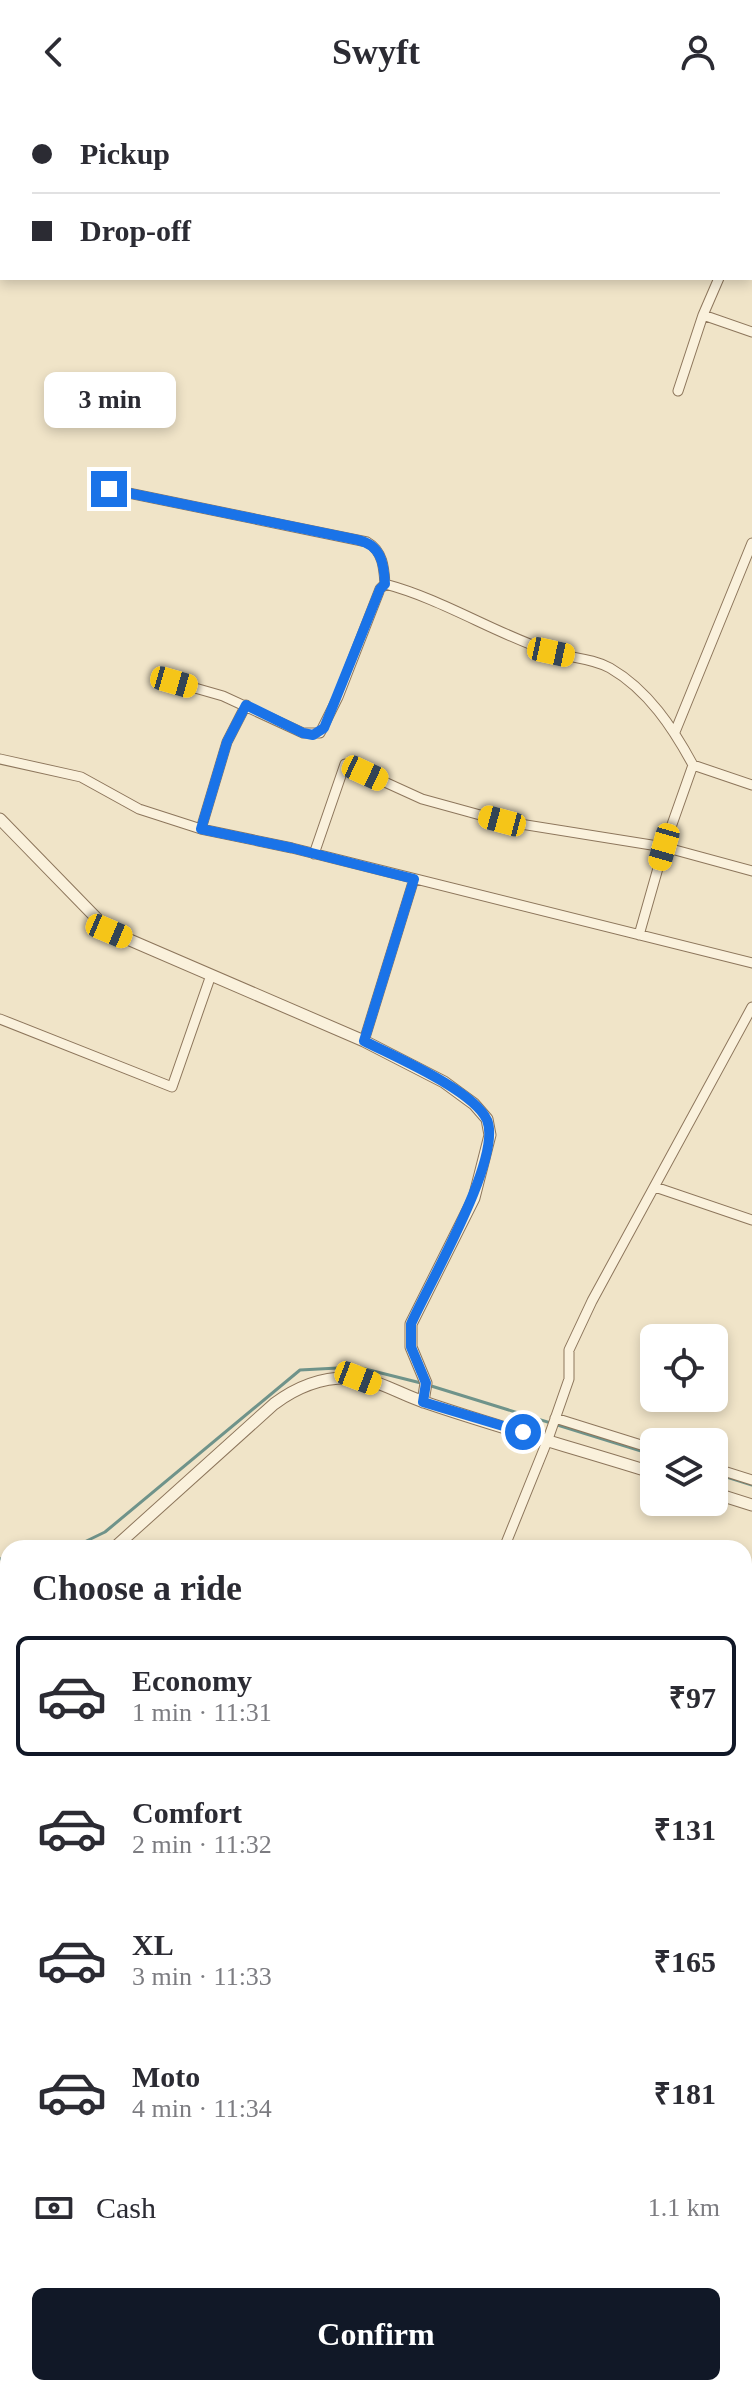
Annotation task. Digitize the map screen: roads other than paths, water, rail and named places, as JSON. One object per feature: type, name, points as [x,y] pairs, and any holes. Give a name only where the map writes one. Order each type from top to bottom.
[{"type":"street","points":[[678,391],[718,280]]},
{"type":"street","points":[[703,315],[752,332]]},
{"type":"street","points":[[109,489],[367,542],[377,550],[384,567],[385,584],[380,589],[338,697],[320,733],[303,733],[246,705],[174,682]]},
{"type":"street","points":[[675,732],[752,543]]},
{"type":"street","points":[[385,584],[551,652],[610,668],[642,692],[675,732],[693,765],[752,785]]},
{"type":"street","points":[[201,829],[227,742],[246,705]]},
{"type":"street","points":[[0,759],[81,777],[139,809],[201,829],[314,854],[752,963]]},
{"type":"street","points":[[314,854],[345,764],[422,799],[502,821],[664,847],[752,871]]},
{"type":"street","points":[[639,935],[664,847],[693,765]]},
{"type":"street","points":[[0,819],[109,931],[364,1041],[454,1089],[487,1119],[490,1135],[474,1198],[411,1324],[411,1347],[425,1392]]},
{"type":"street","points":[[364,1041],[414,879]]},
{"type":"street","points":[[0,1019],[172,1087],[211,975]]},
{"type":"street","points":[[509,1540],[569,1379],[569,1350],[592,1301],[752,1007]]},
{"type":"street","points":[[655,1187],[752,1220]]},
{"type":"street","points":[[123,1540],[291,1391],[314,1381],[358,1378],[425,1392],[640,1468]]},
{"type":"street","points":[[555,1419],[640,1445]]},
{"type":"street","points":[[728,1472],[752,1480]]},
{"type":"street","points":[[728,1497],[752,1505]]},
{"type":"waterway","points":[[88,1540],[105,1532],[300,1370],[357,1367],[421,1383]]},
{"type":"waterway","points":[[428,1385],[640,1451]]},
{"type":"waterway","points":[[728,1477],[752,1485]]}]
